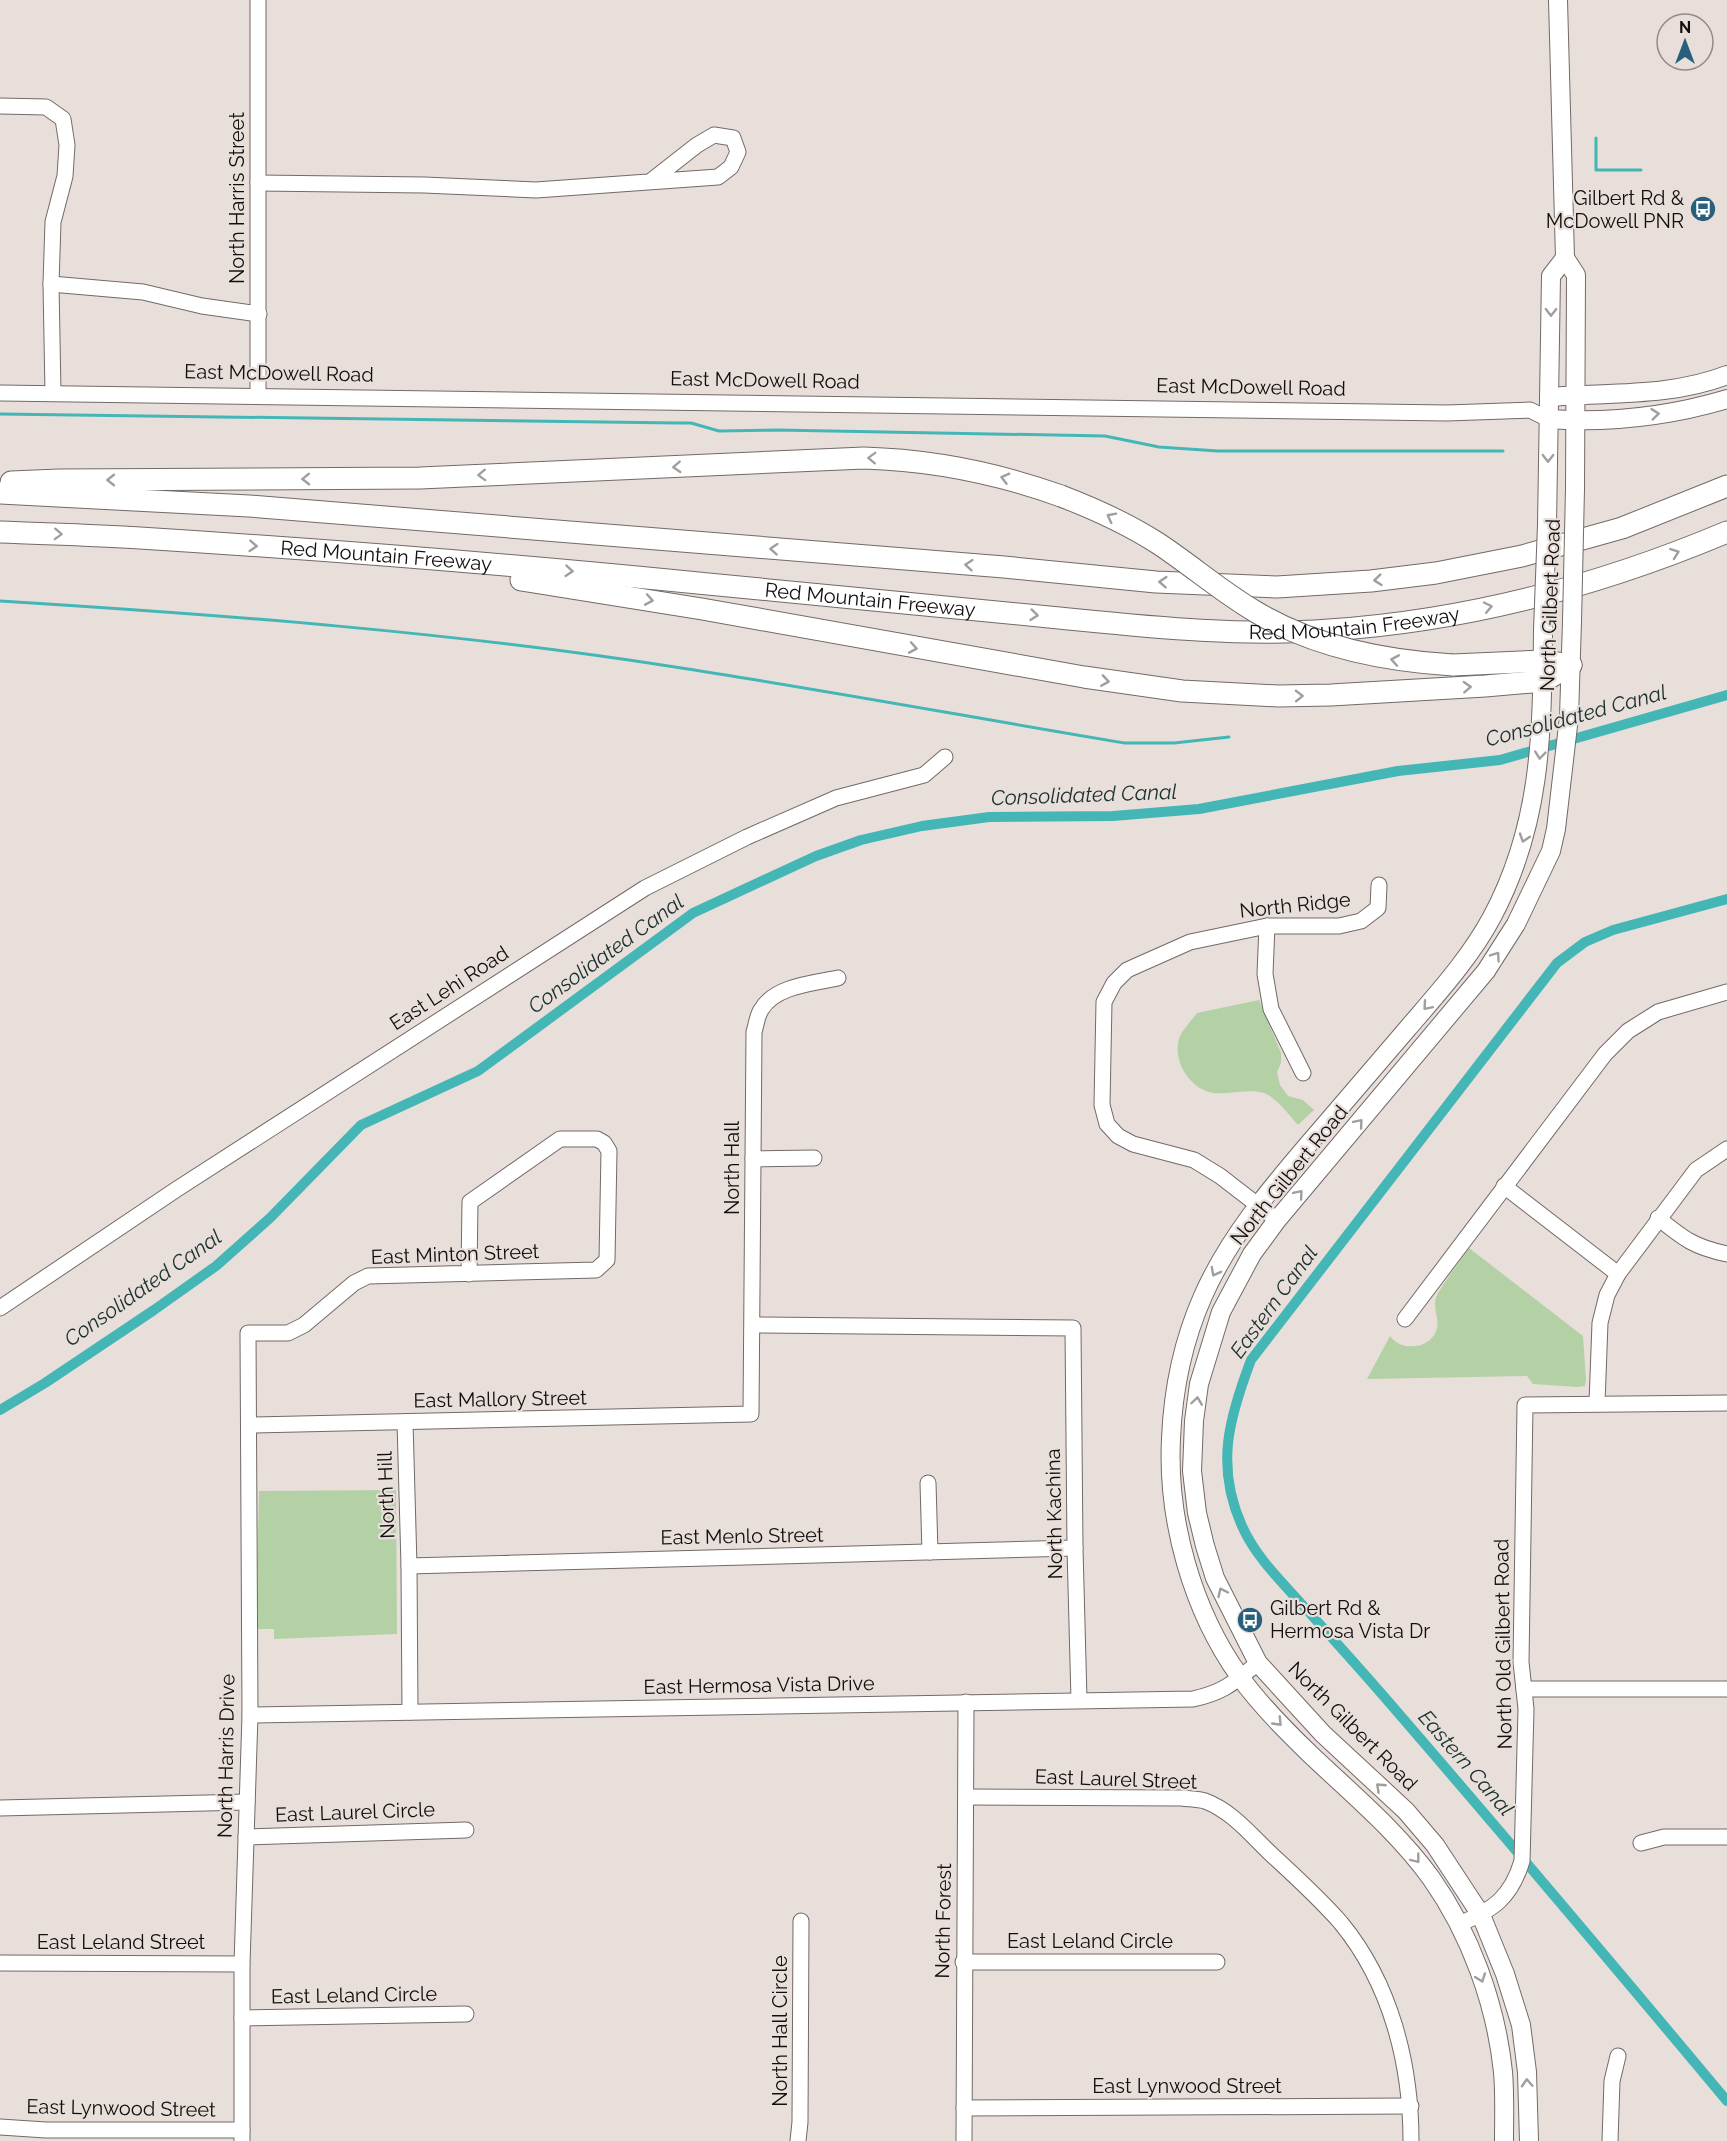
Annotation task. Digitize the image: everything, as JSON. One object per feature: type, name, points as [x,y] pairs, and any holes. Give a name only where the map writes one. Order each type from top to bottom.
[{"type":"highway","points":[[0,482],[420,478],[864,458],[930,463],[978,471],[1028,484],[1099,512],[1137,531],[1258,614],[1311,638],[1376,657],[1407,662],[1544,671]]},
{"type":"highway","name":"Red Mountain Freeway","points":[[0,493],[249,506],[1004,567],[1156,582],[1277,587],[1371,581],[1436,573],[1522,556],[1622,528],[1727,486]]},
{"type":"highway","name":"Red Mountain Freeway","points":[[0,532],[135,537],[343,552],[613,574],[1151,626],[1280,632],[1374,626],[1483,608],[1580,585],[1684,550],[1727,532]]},
{"type":"highway","points":[[343,552],[393,566],[518,579],[611,593],[1084,678],[1172,690],[1238,695],[1321,696],[1544,671],[1571,665]]},
{"type":"main road","name":"North Gilbert Road","points":[[1529,2141],[1527,2072],[1521,2025],[1505,1974],[1480,1915],[1435,1845],[1406,1811],[1323,1734],[1258,1663],[1215,1578],[1205,1546],[1192,1471],[1194,1421],[1199,1384],[1221,1312],[1252,1254],[1277,1220],[1486,971],[1516,924],[1551,851],[1564,771],[1569,717],[1576,421],[1576,275],[1565,258],[1558,0]]},
{"type":"main road","name":"North Gilbert Road","points":[[1504,2141],[1503,2075],[1497,2034],[1483,1981],[1459,1924],[1432,1880],[1401,1841],[1306,1751],[1240,1677],[1207,1619],[1190,1574],[1178,1531],[1173,1499],[1170,1444],[1179,1368],[1202,1297],[1217,1267],[1257,1205],[1439,992],[1470,952],[1494,913],[1514,867],[1530,820],[1537,782],[1542,728],[1551,276],[1565,258]]},
{"type":"main road","points":[[1549,397],[1661,390],[1690,386],[1727,375]]},
{"type":"main road","name":"East McDowell Road","points":[[1548,419],[1576,421],[1666,413],[1727,399]]},
{"type":"street","name":"North Harris Street","points":[[258,0],[258,395]]},
{"type":"street","points":[[0,106],[46,107],[63,119],[67,145],[65,176],[53,222],[51,285],[53,393]]},
{"type":"street","points":[[258,183],[424,185],[536,190],[592,188],[651,181],[717,177],[731,167],[738,152],[733,138],[714,135],[697,145],[651,181]]},
{"type":"street","points":[[51,285],[143,292],[202,306],[259,314]]},
{"type":"street","name":"East McDowell Road","points":[[0,393],[1447,413],[1530,410],[1548,419]]},
{"type":"street","points":[[1530,410],[1549,397]]},
{"type":"street","name":"East Lehi Road","points":[[0,1308],[177,1188],[645,888],[725,847],[836,798],[924,775],[945,757]]},
{"type":"street","name":"North Ridge","points":[[1277,1220],[1220,1176],[1194,1160],[1133,1144],[1118,1136],[1107,1124],[1102,1105],[1104,1002],[1114,983],[1127,969],[1190,942],[1267,926],[1339,926],[1361,921],[1378,908],[1379,885]]},
{"type":"street","points":[[1267,926],[1265,974],[1271,1009],[1303,1073]]},
{"type":"street","name":"North Hall","points":[[751,1413],[754,1032],[761,1009],[777,994],[795,986],[838,978]]},
{"type":"street","points":[[1405,1319],[1605,1054],[1628,1031],[1658,1012],[1727,992]]},
{"type":"street","name":"East Minton Street","points":[[248,1333],[288,1333],[304,1325],[354,1283],[368,1276],[469,1274],[596,1270],[607,1260],[609,1151],[604,1143],[597,1139],[560,1139],[470,1202],[469,1274]]},
{"type":"street","points":[[1727,1149],[1696,1170],[1617,1274],[1607,1295],[1600,1323],[1598,1403],[1727,1403]]},
{"type":"street","points":[[753,1159],[814,1158]]},
{"type":"street","points":[[1504,1186],[1617,1274]]},
{"type":"street","points":[[1658,1218],[1700,1248],[1727,1254]]},
{"type":"street","name":"North Kachina","points":[[753,1325],[1073,1328],[1075,1548],[1080,1700]]},
{"type":"street","name":"North Harris Drive","points":[[242,2135],[242,1964],[249,1714],[248,1333]]},
{"type":"street","name":"North Old Gilbert Road","points":[[1459,1924],[1493,1908],[1509,1892],[1522,1861],[1526,1709],[1521,1662],[1525,1405],[1598,1403]]},
{"type":"street","name":"East Mallory Street","points":[[249,1425],[751,1413]]},
{"type":"street","name":"North Hill","points":[[405,1422],[410,1566],[410,1712]]},
{"type":"street","points":[[928,1483],[930,1552]]},
{"type":"street","name":"East Menlo Street","points":[[410,1566],[1075,1548]]},
{"type":"street","name":"East Hermosa Vista Drive","points":[[249,1714],[1193,1699],[1213,1695],[1227,1688],[1258,1663]]},
{"type":"street","points":[[1524,1689],[1727,1689]]},
{"type":"street","name":"North Forest","points":[[964,2141],[963,1962],[966,1702]]},
{"type":"street","name":"East Laurel Street","points":[[966,1797],[1182,1798],[1204,1801],[1223,1810],[1305,1886],[1341,1924],[1364,1957],[1383,1993],[1397,2029],[1411,2106]]},
{"type":"street","points":[[0,1808],[247,1803]]},
{"type":"street","name":"East Laurel Circle","points":[[246,1837],[466,1830]]},
{"type":"street","points":[[1641,1844],[1664,1837],[1727,1837]]},
{"type":"street","name":"North Hall Circle","points":[[798,2141],[801,1921]]},
{"type":"street","name":"East Leland Circle","points":[[963,1962],[1217,1962]]},
{"type":"street","name":"East Leland Street","points":[[0,1963],[242,1964]]},
{"type":"street","name":"East Leland Circle","points":[[242,2018],[466,2014]]},
{"type":"street","points":[[1610,2141],[1612,2081],[1618,2056]]},
{"type":"street","points":[[1411,2106],[1411,2141]]},
{"type":"street","name":"East Lynwood Street","points":[[964,2108],[1411,2106]]},
{"type":"street","name":"East Lynwood Street","points":[[0,2127],[242,2135]]},
{"type":"green space","points":[[1259,1000],[1281,1053],[1281,1063],[1277,1072],[1280,1085],[1288,1096],[1303,1100],[1314,1110],[1298,1125],[1269,1095],[1252,1091],[1213,1093],[1204,1090],[1196,1086],[1184,1072],[1180,1063],[1178,1045],[1180,1036],[1197,1013]]},
{"type":"green space","points":[[1469,1248],[1583,1336],[1585,1386],[1533,1384],[1527,1376],[1367,1379],[1390,1336],[1400,1344],[1407,1346],[1421,1345],[1432,1337],[1437,1327],[1435,1300],[1437,1295]]},
{"type":"green space","points":[[396,1490],[397,1634],[274,1639],[274,1629],[256,1629],[259,1491]]},
{"type":"waterway","points":[[1596,138],[1596,170],[1641,170]]},
{"type":"waterway","points":[[0,414],[691,423],[719,431],[1105,436],[1159,447],[1218,451],[1503,451]]},
{"type":"waterway","points":[[0,601],[338,626],[507,644],[731,676],[1125,743],[1174,743],[1229,737]]},
{"type":"waterway","name":"Consolidated Canal","points":[[0,1410],[45,1383],[216,1266],[270,1218],[361,1125],[478,1071],[693,913],[816,856],[861,840],[922,826],[989,817],[1113,816],[1199,809],[1398,771],[1500,760],[1727,695]]},
{"type":"waterway","name":"Eastern Canal","points":[[1727,899],[1613,930],[1585,942],[1557,963],[1251,1360],[1231,1422],[1227,1462],[1229,1483],[1242,1526],[1263,1560],[1430,1750],[1727,2101]]},
{"type":"place","name":"Gilbert Rd & McDowell PNR","points":[[1703,209]]},
{"type":"place","name":"Gilbert Rd & Hermosa Vista Dr","points":[[1250,1620]]}]
